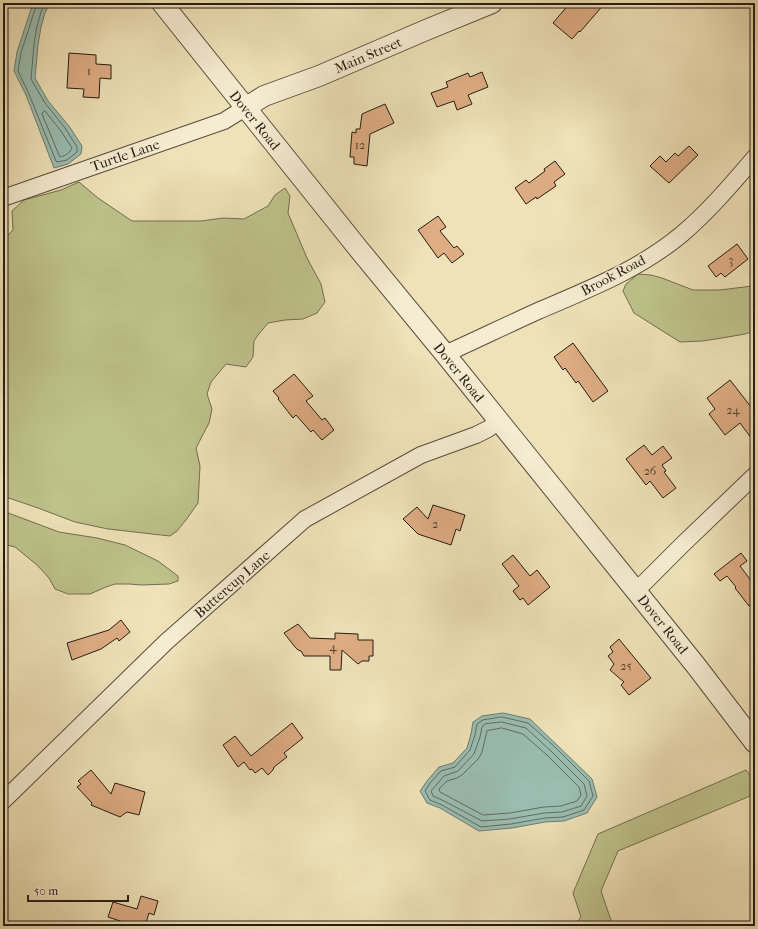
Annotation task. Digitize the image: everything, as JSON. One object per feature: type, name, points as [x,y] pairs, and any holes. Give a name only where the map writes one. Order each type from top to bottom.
[{"type":"street","name":"Dover Road","points":[[162,3],[245,108],[697,667],[755,743]]},
{"type":"street","name":"Main Street","points":[[245,108],[264,96],[319,76],[492,3]]},
{"type":"street","name":"Turtle Lane","points":[[3,198],[224,121],[245,108]]},
{"type":"street","name":"Brook Road","points":[[445,354],[592,288],[624,273],[644,261],[682,234],[724,194],[755,157]]},
{"type":"street","name":"Buttercup Lane","points":[[3,801],[166,642],[305,520],[422,456],[476,435],[499,421]]},
{"type":"street","points":[[636,591],[755,475]]},
{"type":"green space","points":[[79,182],[98,198],[132,221],[201,221],[223,218],[244,219],[268,206],[275,195],[285,188],[290,196],[288,213],[307,258],[321,284],[325,302],[317,313],[303,319],[268,323],[254,341],[253,357],[246,367],[226,364],[211,382],[207,394],[212,409],[209,423],[196,448],[200,466],[198,503],[177,531],[170,536],[108,529],[75,522],[3,496],[3,237],[6,237],[13,230],[12,211],[24,200],[61,190]]},
{"type":"green space","points":[[638,274],[662,278],[693,290],[720,290],[752,286],[755,287],[755,331],[716,339],[680,342],[634,313],[623,291],[626,284]]},
{"type":"green space","points":[[3,511],[59,532],[97,538],[125,545],[158,561],[178,576],[178,581],[169,584],[115,584],[90,594],[68,594],[55,589],[49,578],[37,565],[15,547],[3,544]]},
{"type":"green space","points":[[746,770],[755,781],[755,794],[618,851],[601,891],[613,926],[574,926],[581,917],[573,893],[598,834]]},
{"type":"water","points":[[33,3],[50,3],[41,27],[35,78],[48,101],[69,126],[82,146],[81,154],[68,164],[54,168],[26,95],[14,71],[17,52]]},
{"type":"water","points":[[503,713],[530,719],[592,779],[597,797],[587,813],[564,821],[545,822],[512,828],[479,831],[440,808],[427,803],[420,791],[439,767],[453,763],[467,748],[473,722],[482,716]]},
{"type":"building","points":[[570,3],[605,3],[572,39],[553,23]]},
{"type":"building","points":[[69,53],[96,55],[96,64],[111,65],[111,79],[100,78],[99,98],[83,97],[84,89],[67,88]]},
{"type":"building","points":[[482,72],[488,87],[468,95],[472,104],[457,110],[454,101],[437,107],[431,93],[448,87],[446,82],[468,73],[470,77]]},
{"type":"building","points":[[385,104],[394,123],[370,134],[367,166],[354,164],[354,157],[350,157],[352,132],[356,133],[356,129],[360,129],[362,114]]},
{"type":"building","points":[[689,146],[698,155],[669,183],[650,166],[660,156],[666,162],[675,153],[678,156]]},
{"type":"building","points":[[555,161],[565,174],[554,182],[556,186],[537,199],[536,197],[526,204],[515,188],[526,180],[529,183]]},
{"type":"building","points":[[438,216],[446,227],[440,231],[454,248],[457,246],[464,254],[452,263],[444,253],[438,258],[418,230]]},
{"type":"building","points":[[737,244],[748,259],[725,277],[721,273],[716,277],[708,266]]},
{"type":"building","points":[[573,343],[608,391],[593,402],[578,381],[576,383],[565,368],[563,370],[554,357]]},
{"type":"building","points":[[294,374],[313,396],[306,401],[322,420],[325,418],[334,430],[322,440],[313,430],[311,432],[296,415],[293,418],[273,391]]},
{"type":"building","points":[[730,380],[755,412],[755,443],[740,423],[725,435],[709,414],[715,409],[707,398]]},
{"type":"building","points":[[644,445],[652,455],[663,446],[672,458],[662,465],[666,471],[664,472],[676,488],[663,498],[650,481],[646,485],[626,459]]},
{"type":"building","points":[[433,505],[465,515],[460,531],[456,529],[451,545],[418,534],[403,519],[417,507],[428,519]]},
{"type":"building","points":[[741,553],[747,561],[740,566],[755,586],[755,601],[749,606],[727,576],[720,581],[714,574]]},
{"type":"building","points":[[513,555],[530,576],[537,570],[550,587],[528,605],[523,598],[520,600],[513,591],[519,586],[502,564]]},
{"type":"building","points":[[121,620],[130,632],[119,641],[117,638],[101,649],[72,660],[67,643],[109,630]]},
{"type":"building","points":[[298,624],[310,638],[335,639],[335,633],[358,634],[358,640],[373,640],[373,656],[369,656],[369,661],[362,661],[358,664],[342,650],[341,670],[330,670],[330,656],[304,656],[284,633]]},
{"type":"building","points":[[619,639],[651,678],[629,695],[621,685],[624,682],[610,670],[614,664],[608,656],[613,652],[610,647]]},
{"type":"building","points":[[292,723],[303,738],[284,753],[287,757],[274,767],[268,775],[262,768],[255,773],[252,769],[250,770],[244,762],[238,767],[223,745],[235,736],[251,756]]},
{"type":"building","points":[[91,770],[111,794],[115,783],[145,792],[139,815],[127,812],[120,817],[91,805],[92,803],[77,787],[81,784],[78,781]]},
{"type":"building","points":[[141,896],[158,901],[154,915],[149,913],[145,926],[121,926],[123,922],[108,917],[113,902],[137,909]]}]
